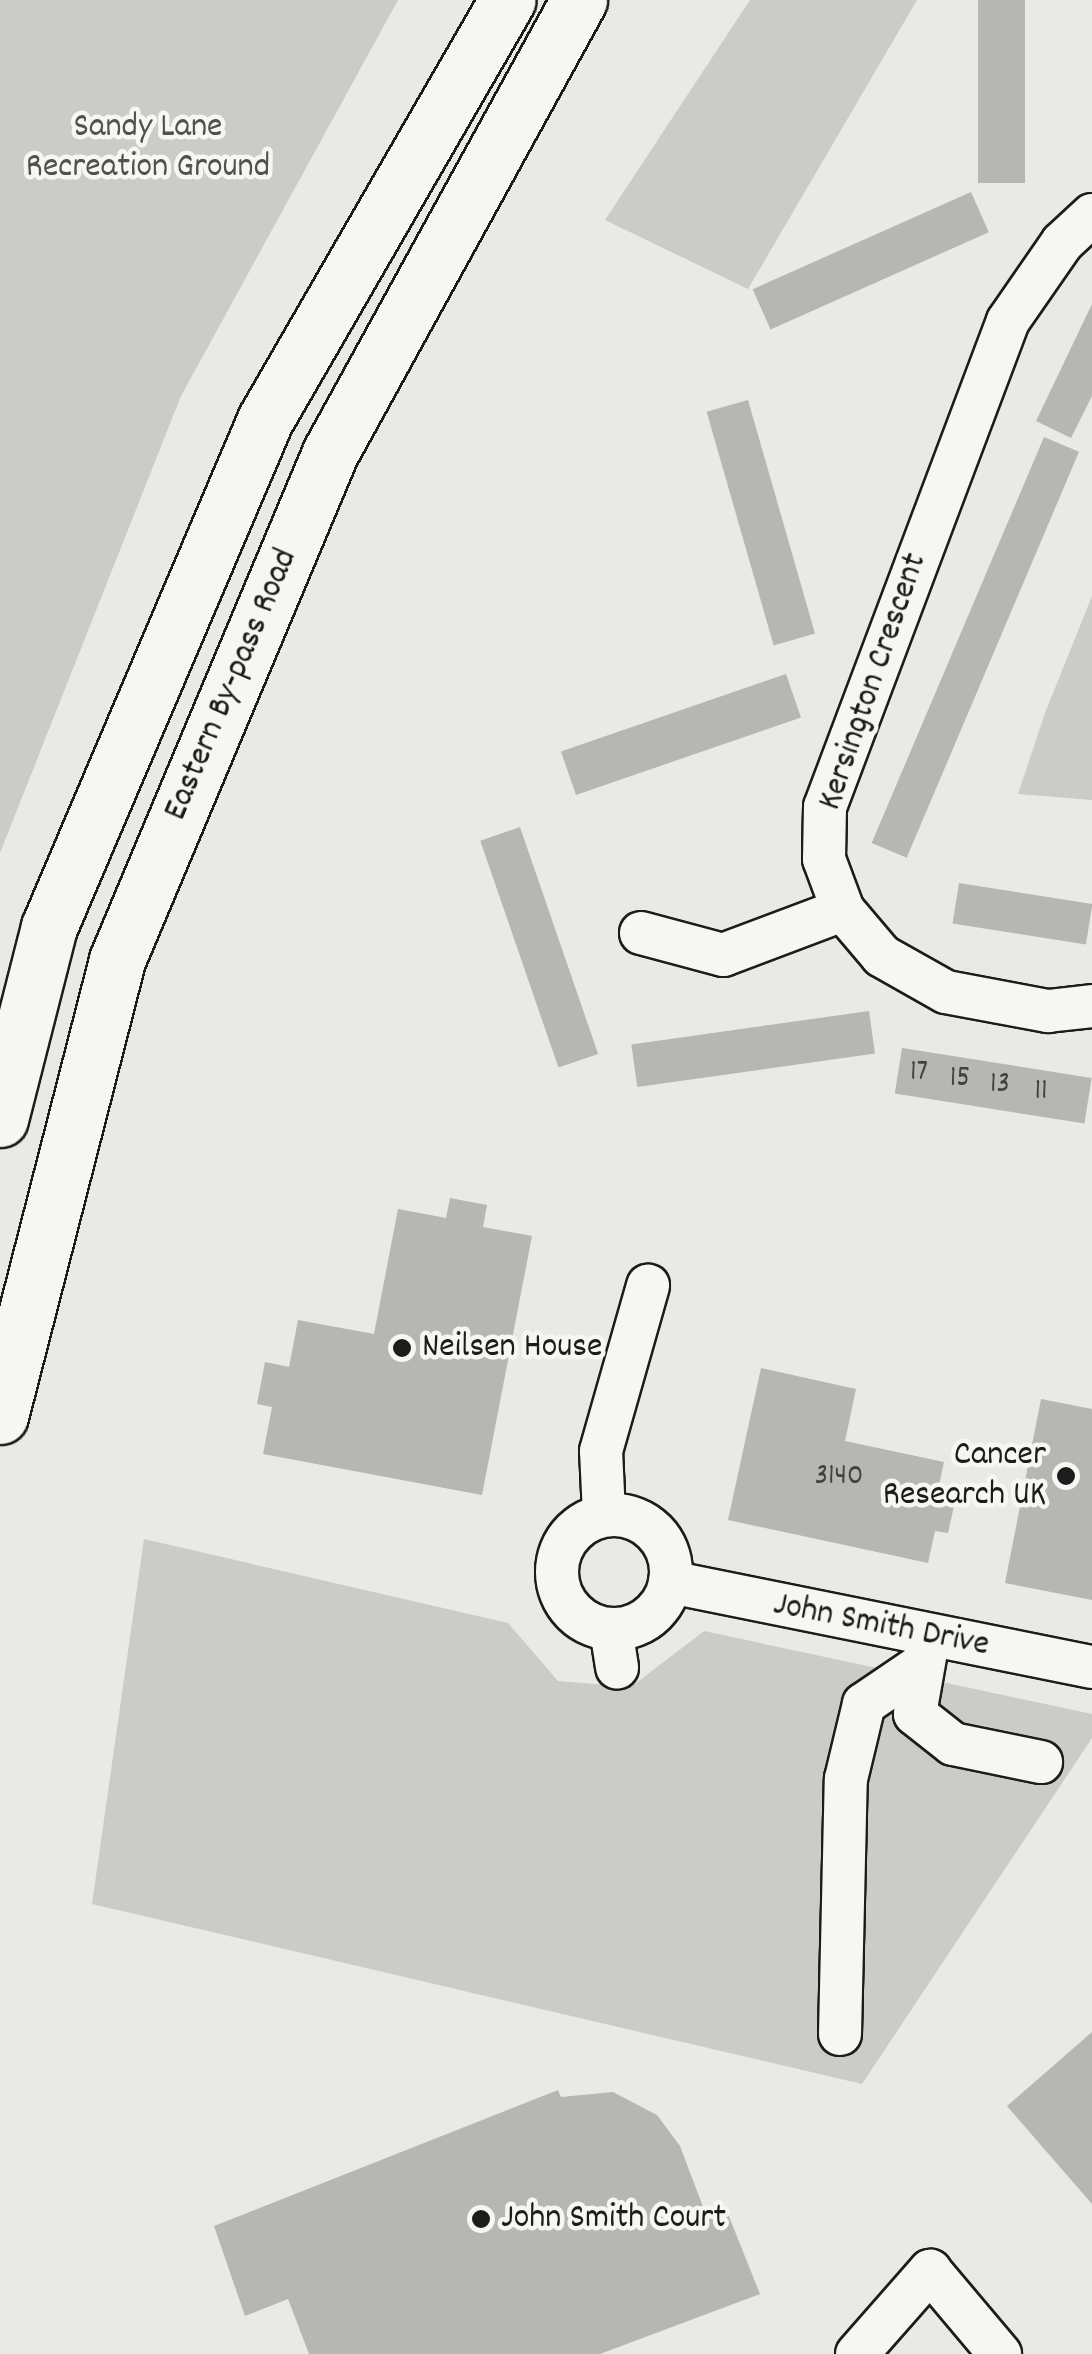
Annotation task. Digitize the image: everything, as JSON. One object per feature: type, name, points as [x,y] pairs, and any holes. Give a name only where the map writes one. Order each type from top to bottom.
[{"type":"highway","name":"Eastern By-pass Road","points":[[0,1119],[49,927],[265,420],[507,0]]},
{"type":"highway","name":"Eastern By-pass Road","points":[[0,1416],[117,960],[330,452],[579,0]]},
{"type":"street","name":"Kersington Crescent","points":[[1092,215],[1062,242],[1008,321],[880,650],[825,807],[824,858],[843,910],[882,956],[946,992],[1048,1011],[1092,1006]]},
{"type":"street","points":[[641,934],[723,955],[843,910]]},
{"type":"street","points":[[604,1514],[601,1451],[648,1286]]},
{"type":"street","points":[[604,1514],[649,1527],[670,1559],[670,1582],[650,1616],[614,1649],[575,1614],[558,1582],[565,1543],[604,1514]]},
{"type":"street","name":"John Smith Drive","points":[[670,1582],[926,1650],[1092,1667]]},
{"type":"street","points":[[926,1650],[915,1714],[953,1744],[1042,1762]]},
{"type":"street","points":[[840,2034],[846,1779],[864,1704],[926,1650]]},
{"type":"street","points":[[857,2354],[930,2271],[1000,2354]]},
{"type":"green space","name":"Sandy Lane Recreation Ground","points":[[0,0],[398,0],[181,396],[0,853]]},
{"type":"green space","points":[[750,0],[917,0],[748,289],[605,220]]},
{"type":"green space","points":[[1092,596],[1092,800],[1018,794],[1045,713]]},
{"type":"green space","points":[[144,1539],[508,1623],[558,1681],[631,1687],[704,1631],[1092,1714],[1092,1738],[862,2084],[92,1904]]},
{"type":"building","points":[[978,0],[1025,0],[1025,183],[978,183]]},
{"type":"building","points":[[971,192],[989,232],[771,329],[753,289]]},
{"type":"building","points":[[1092,304],[1092,396],[1071,438],[1036,421]]},
{"type":"building","points":[[748,400],[815,634],[774,645],[707,412]]},
{"type":"building","points":[[1044,437],[1079,452],[907,858],[872,843]]},
{"type":"building","points":[[786,674],[801,717],[576,795],[561,751]]},
{"type":"building","points":[[520,827],[598,1054],[558,1068],[480,841]]},
{"type":"building","points":[[959,883],[1092,904],[1086,945],[953,923]]},
{"type":"building","points":[[869,1011],[875,1054],[637,1087],[631,1044]]},
{"type":"building","points":[[902,1048],[1092,1078],[1084,1123],[895,1093]]},
{"type":"building","name":"Neilsen House","points":[[450,1198],[487,1205],[483,1227],[532,1236],[482,1495],[263,1454],[272,1407],[257,1404],[265,1362],[289,1367],[298,1320],[374,1334],[398,1209],[446,1218]]},
{"type":"building","points":[[761,1368],[856,1389],[845,1441],[944,1462],[937,1494],[956,1497],[948,1533],[935,1531],[928,1563],[728,1520]]},
{"type":"building","points":[[1041,1399],[1092,1409],[1092,1600],[1005,1583]]},
{"type":"building","points":[[1092,2032],[1092,2204],[1007,2106]]},
{"type":"building","name":"John Smith Court","points":[[558,2090],[561,2097],[613,2092],[657,2115],[680,2146],[705,2212],[724,2204],[760,2294],[600,2354],[309,2354],[288,2299],[245,2316],[214,2226]]},
{"type":"place","name":"Neilsen House","points":[[402,1348]]},
{"type":"place","name":"Cancer Research UK","points":[[1066,1476]]},
{"type":"place","name":"John Smith Court","points":[[481,2219]]}]
